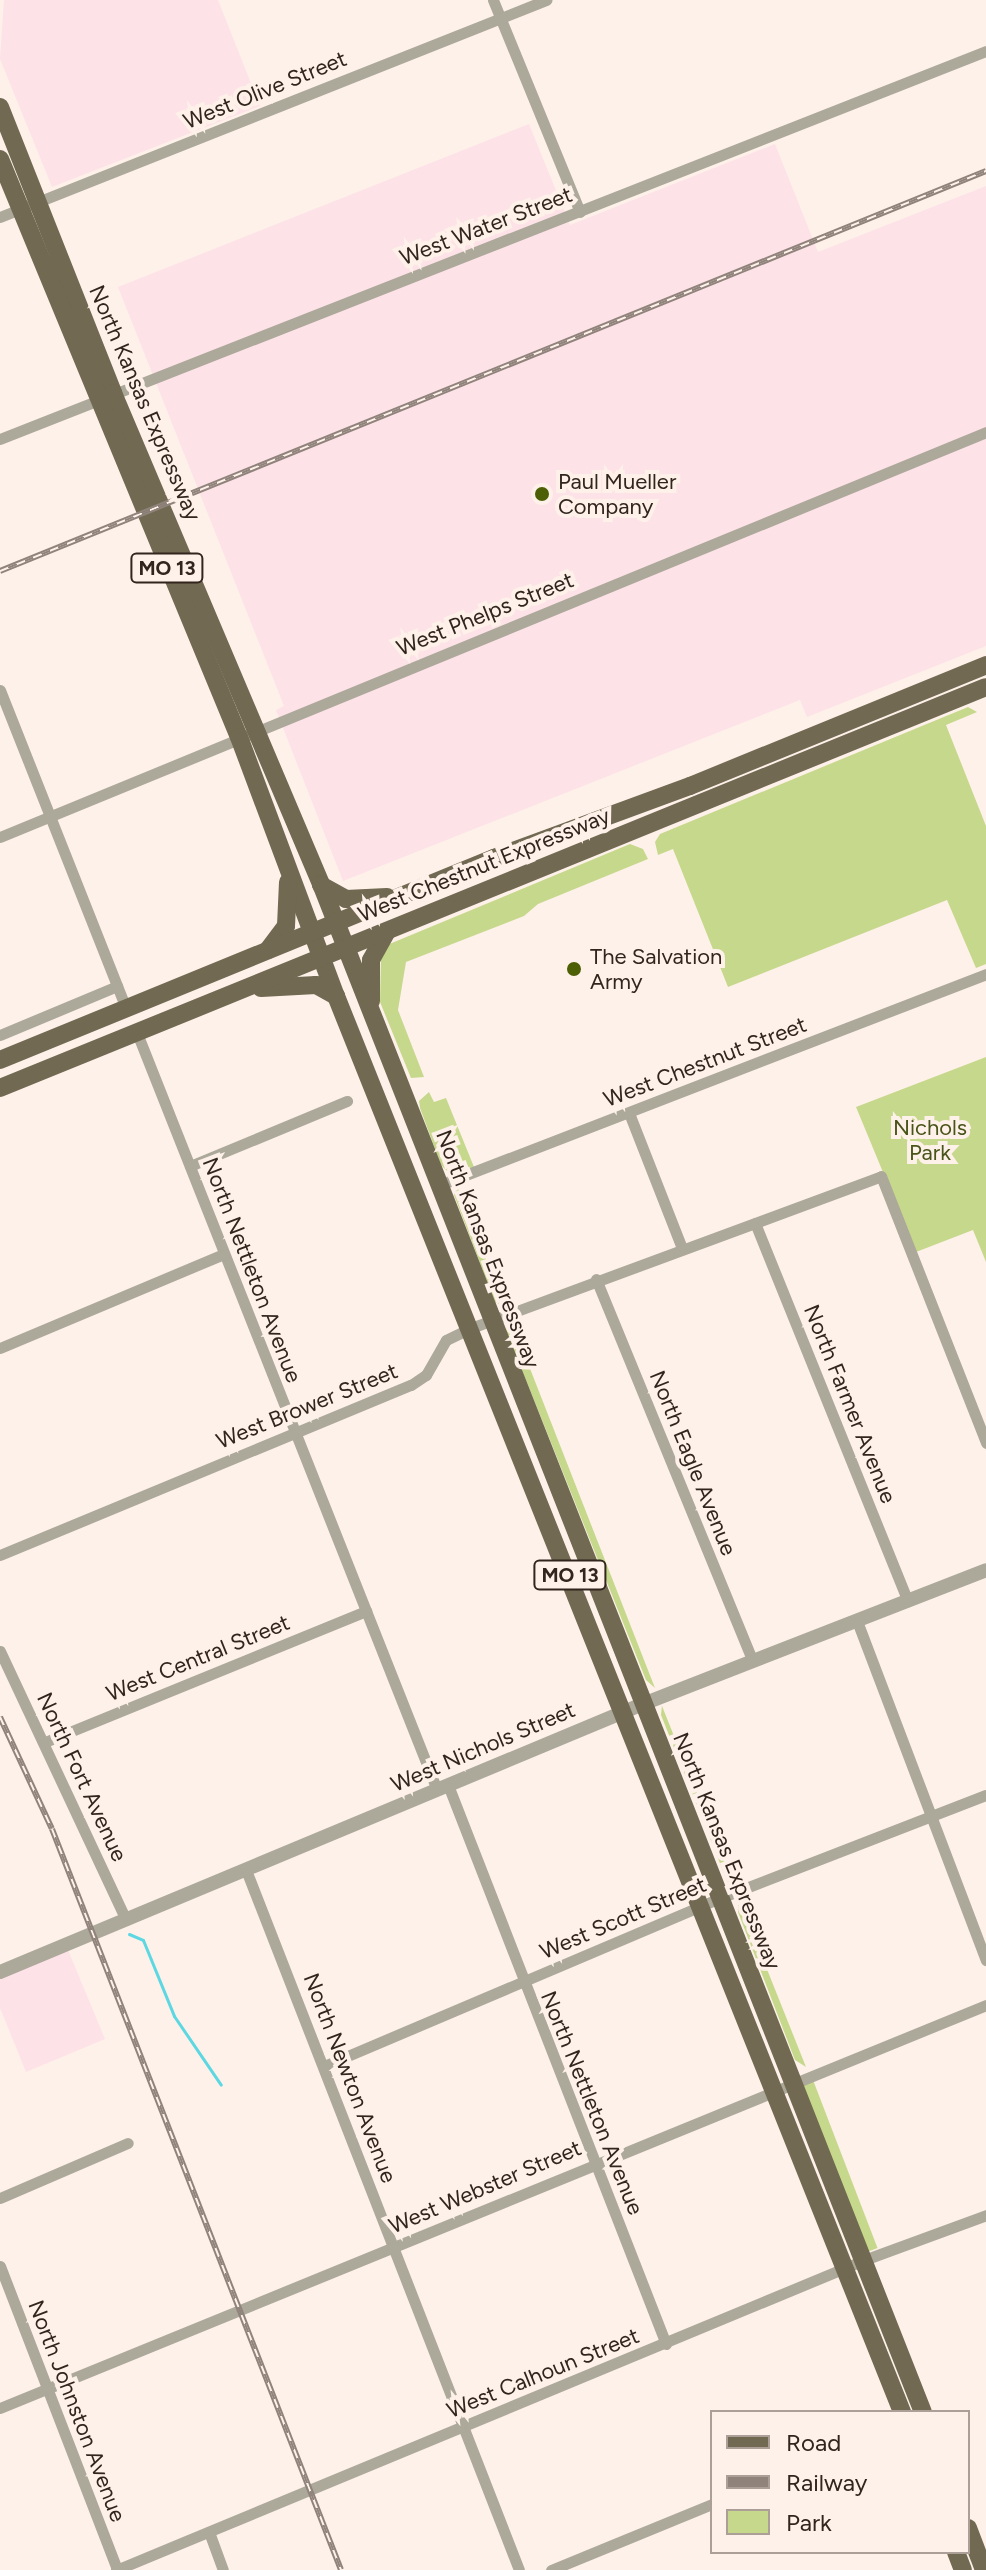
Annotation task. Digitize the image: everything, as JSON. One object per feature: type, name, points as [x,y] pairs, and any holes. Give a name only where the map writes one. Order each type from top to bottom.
[{"type":"main road","name":"North Kansas Expressway","points":[[0,107],[28,205],[239,737],[336,996],[901,2410]]},
{"type":"main road","name":"North Kansas Expressway","points":[[0,159],[28,205]]},
{"type":"main road","name":"North Kansas Expressway","points":[[105,396],[258,728],[489,1320],[922,2410]]},
{"type":"main road","name":"West Chestnut Expressway","points":[[0,1060],[986,665]]},
{"type":"main road","name":"West Chestnut Expressway","points":[[0,1088],[986,687]]},
{"type":"main road","points":[[258,956],[280,940],[286,925],[283,852]]},
{"type":"main road","points":[[321,884],[346,899],[402,897]]},
{"type":"main road","points":[[374,1023],[371,960],[390,929]]},
{"type":"main road","points":[[238,991],[316,985],[336,996]]},
{"type":"main road","points":[[970,2534],[982,2568]]},
{"type":"street","points":[[493,0],[580,212]]},
{"type":"street","name":"West Olive Street","points":[[0,217],[546,0]]},
{"type":"street","name":"West Water Street","points":[[0,439],[986,51]]},
{"type":"street","name":"West Phelps Street","points":[[0,837],[258,728],[986,432]]},
{"type":"street","points":[[0,690],[126,1009]]},
{"type":"street","name":"West Chestnut Street","points":[[437,1186],[986,974]]},
{"type":"street","points":[[0,1035],[117,986]]},
{"type":"street","name":"North Nettleton Avenue","points":[[137,1033],[366,1611],[443,1788],[666,2344]]},
{"type":"street","points":[[190,1166],[347,1101]]},
{"type":"street","points":[[629,1113],[682,1248]]},
{"type":"street","name":"West Brower Street","points":[[0,1555],[420,1380],[442,1344],[489,1320],[881,1176],[986,1443]]},
{"type":"street","name":"North Farmer Avenue","points":[[755,1223],[908,1601]]},
{"type":"street","points":[[0,1348],[224,1254]]},
{"type":"street","name":"North Eagle Avenue","points":[[596,1279],[753,1661]]},
{"type":"street","name":"West Nichols Street","points":[[0,1972],[643,1704],[986,1570]]},
{"type":"street","name":"West Central Street","points":[[45,1742],[366,1611]]},
{"type":"street","points":[[857,1621],[986,1960]]},
{"type":"street","name":"North Fort Avenue","points":[[0,1651],[126,1920]]},
{"type":"street","name":"West Scott Street","points":[[324,2066],[720,1898],[986,1795]]},
{"type":"street","name":"North Newton Avenue","points":[[246,1870],[519,2570]]},
{"type":"street","name":"West Webster Street","points":[[0,2408],[774,2087],[986,2005]]},
{"type":"street","points":[[0,2198],[128,2143]]},
{"type":"street","name":"West Calhoun Street","points":[[117,2570],[846,2267],[986,2215]]},
{"type":"street","name":"North Johnston Avenue","points":[[0,2266],[117,2570]]},
{"type":"street","points":[[551,2570],[710,2505]]},
{"type":"street","points":[[209,2532],[223,2570]]},
{"type":"shaded area","points":[[4,0],[218,0],[260,106],[52,187],[0,59]]},
{"type":"shaded area","points":[[529,124],[570,225],[775,144],[818,252],[986,186],[986,646],[807,717],[800,700],[343,881],[276,710],[284,706],[118,287]]},
{"type":"shaded area","points":[[68,1950],[105,2039],[26,2072],[0,2008],[0,1978]]},
{"type":"green space","points":[[968,707],[977,712],[946,725],[986,826],[986,964],[976,968],[947,900],[728,987],[673,849],[658,855],[655,842],[660,834]]},
{"type":"green space","points":[[630,844],[643,849],[648,859],[538,904],[524,916],[406,962],[398,1010],[424,1077],[411,1078],[380,1002],[381,957],[387,945]]},
{"type":"green space","name":"Nichols Park","points":[[986,1057],[986,1262],[973,1230],[916,1252],[856,1107]]},
{"type":"green space","points":[[429,1092],[434,1102],[446,1098],[474,1167],[450,1174],[441,1165],[420,1108],[419,1101]]},
{"type":"green space","points":[[458,1187],[505,1307],[495,1302],[454,1195]]},
{"type":"green space","points":[[511,1320],[655,1688],[646,1680],[506,1330]]},
{"type":"green space","points":[[662,1705],[734,1886],[727,1881],[661,1715]]},
{"type":"green space","points":[[739,1899],[806,2067],[795,2060],[738,1912]]},
{"type":"green space","points":[[813,2080],[878,2248],[867,2252],[803,2084]]},
{"type":"waterway","points":[[129,1934],[143,1940],[174,2016],[221,2085]]},
{"type":"railway","points":[[0,571],[986,171]]},
{"type":"railway","points":[[0,1717],[52,1829],[341,2570]]},
{"type":"place","name":"Paul Mueller Company","points":[[542,494]]},
{"type":"place","name":"The Salvation Army","points":[[574,969]]}]
